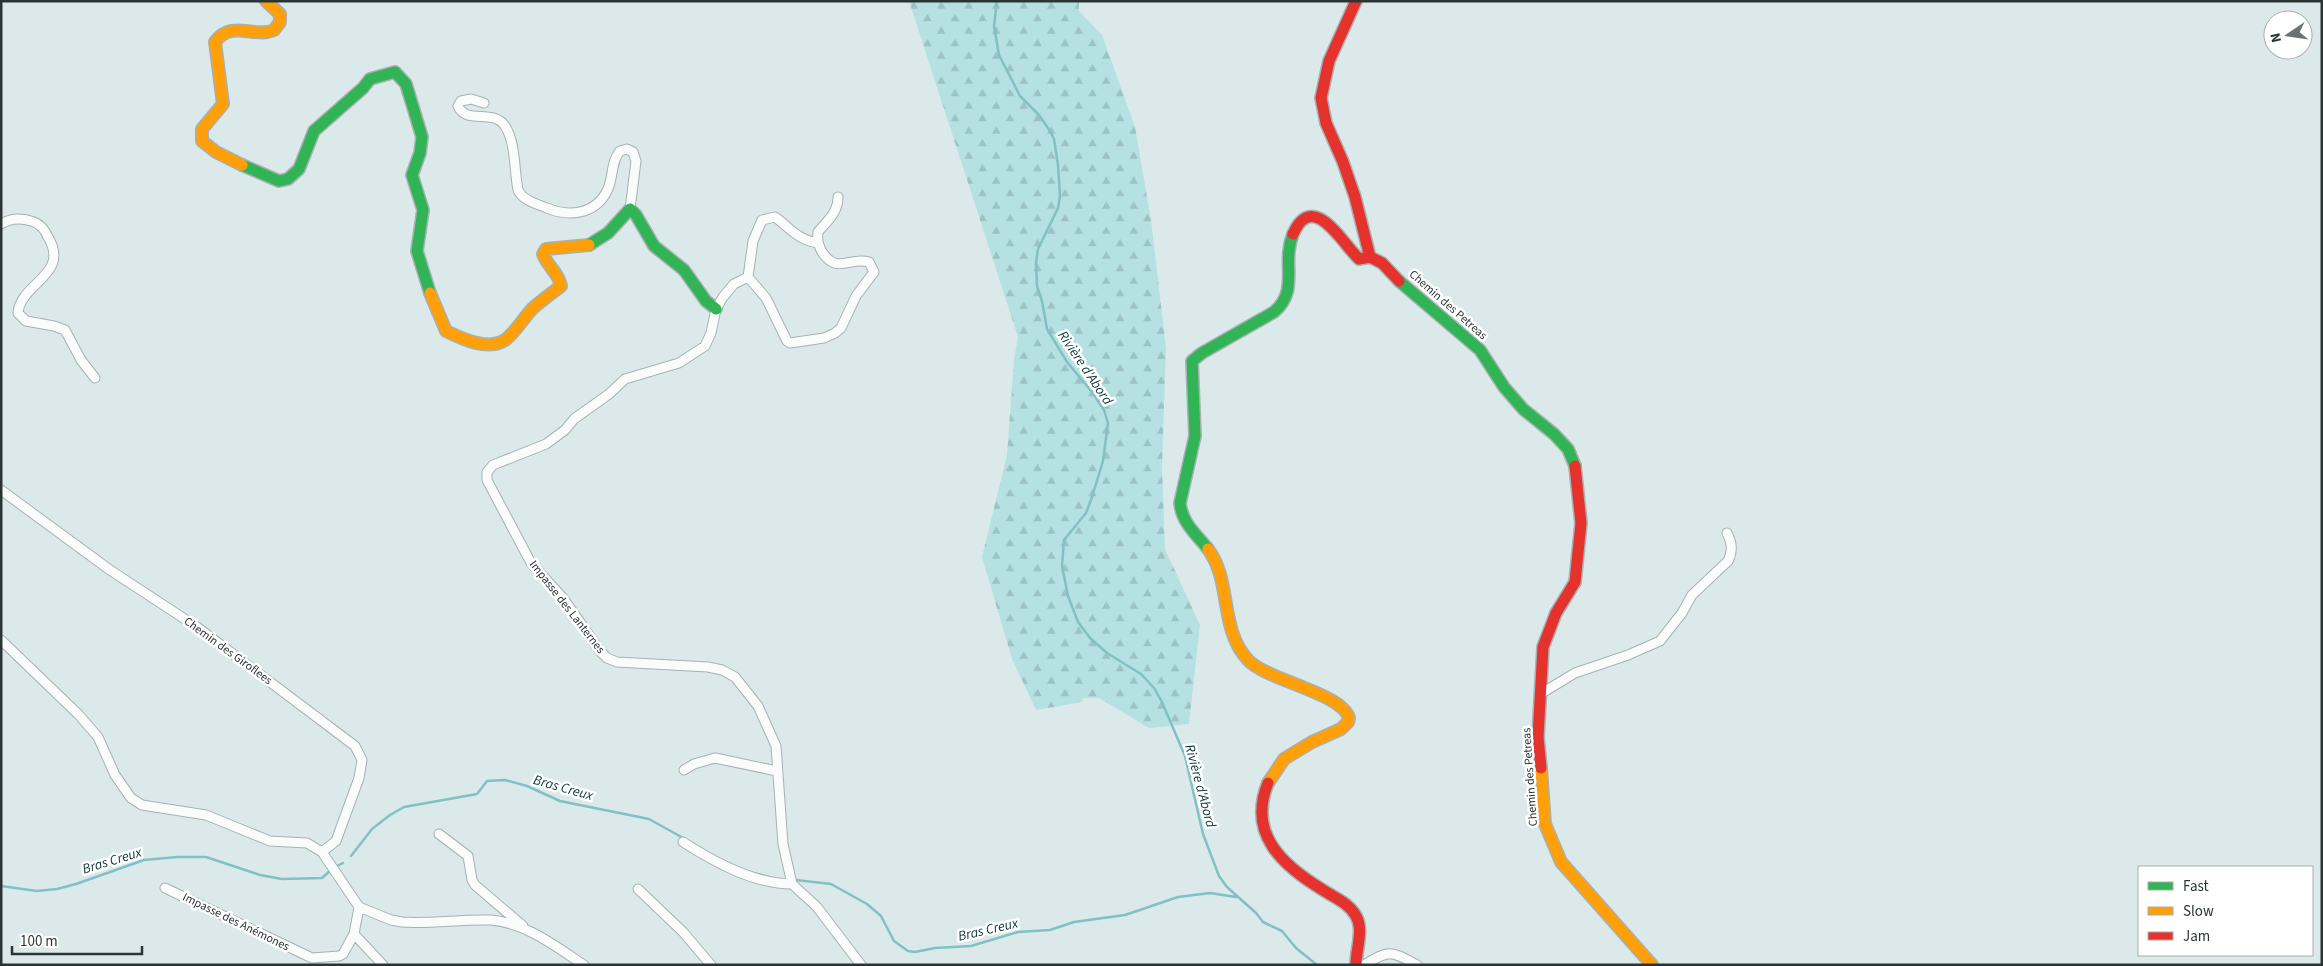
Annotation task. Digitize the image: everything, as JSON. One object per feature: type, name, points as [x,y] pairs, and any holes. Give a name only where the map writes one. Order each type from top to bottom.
[{"type":"street","points":[[266,1],[280,14],[281,23],[276,30],[272,32],[227,31],[216,38],[214,46],[223,104],[220,110],[202,129],[201,137],[208,147],[279,181],[285,181],[296,174],[301,166],[310,137],[370,79],[389,72],[395,72],[402,78],[411,97],[422,137],[420,154],[412,175],[423,210],[417,251],[424,279],[446,331],[464,340],[478,343],[491,344],[505,340],[534,307],[561,286],[558,276],[544,259],[543,254],[546,249],[578,248],[594,243],[612,230],[622,214],[630,210]]},
{"type":"street","points":[[1356,1],[1340,35],[1324,79],[1321,96],[1323,114],[1343,162],[1370,257]]},
{"type":"street","points":[[484,103],[471,99],[461,101],[458,106],[462,113],[490,117],[501,121],[505,126],[510,140],[518,190],[522,197],[558,213],[569,215],[586,210],[600,201],[608,191],[616,157],[620,151],[627,149],[634,152],[636,161],[630,210]]},
{"type":"street","points":[[748,277],[766,298],[787,342],[824,338],[841,328],[856,296],[874,272],[869,262],[832,263],[824,255],[818,243],[818,232],[838,205],[838,197]]},
{"type":"street","points":[[630,210],[636,215],[654,246],[684,270],[706,301],[716,309],[727,291],[748,277],[753,241],[758,226],[765,218],[774,217],[797,236],[806,241],[818,243]]},
{"type":"street","name":"Chemin des Petreas","points":[[1356,965],[1359,921],[1355,912],[1289,868],[1271,847],[1261,818],[1266,785],[1275,769],[1285,759],[1346,725],[1349,720],[1348,714],[1346,709],[1335,702],[1290,685],[1248,660],[1235,637],[1228,616],[1221,574],[1214,556],[1211,549],[1181,513],[1180,501],[1194,446],[1195,408],[1192,362],[1202,353],[1274,312],[1283,304],[1288,296],[1290,283],[1287,261],[1297,225],[1303,218],[1311,216],[1319,218],[1328,224],[1353,254],[1359,258],[1370,257],[1382,263],[1402,284],[1480,350],[1504,387],[1523,409],[1554,434],[1568,449],[1576,468],[1581,523],[1575,582],[1556,613],[1544,647],[1538,737],[1545,824],[1561,862],[1652,965]]},
{"type":"street","points":[[1,224],[13,219],[24,219],[35,222],[45,232],[54,252],[53,261],[50,270],[22,301],[18,314],[26,321],[65,330],[81,360],[94,378]]},
{"type":"street","name":"Impasse des Lanternes","points":[[716,309],[714,326],[705,346],[679,363],[625,379],[546,444],[493,465],[487,472],[489,485],[531,563],[563,598],[600,651],[607,658],[617,662],[708,667],[722,670],[735,677],[758,706],[776,746],[783,844],[792,884]]},
{"type":"street","name":"Chemin des Giroflees","points":[[1,490],[110,570],[197,627],[355,746],[362,760],[359,778],[336,841],[322,852]]},
{"type":"street","points":[[1542,694],[1575,673],[1628,655],[1660,641],[1682,613],[1692,595],[1728,561],[1731,554],[1731,542],[1727,533]]},
{"type":"street","points":[[1,640],[79,715],[98,737],[115,775],[131,798],[142,805],[206,815],[270,841],[307,843],[322,852],[359,907],[390,920],[402,922],[490,920],[529,930]]},
{"type":"street","points":[[684,770],[694,764],[715,758],[778,771]]},
{"type":"street","points":[[439,834],[468,856],[472,880],[475,885],[529,930],[584,965]]},
{"type":"street","points":[[683,842],[729,868],[774,884],[792,884],[817,907],[861,965]]},
{"type":"street","name":"Impasse des Anémones","points":[[165,888],[312,958],[343,954],[354,934]]},
{"type":"street","points":[[638,889],[683,932],[711,965]]},
{"type":"street","points":[[359,907],[354,934],[383,965]]},
{"type":"street","points":[[1364,965],[1387,952],[1399,954],[1417,965]]},
{"type":"green space","points":[[909,1],[1079,1],[1079,11],[1102,35],[1135,127],[1151,220],[1166,348],[1162,466],[1165,549],[1200,625],[1189,724],[1149,728],[1099,698],[1083,698],[1082,702],[1036,710],[1012,659],[982,557],[1007,455],[1014,359],[1018,337]]},
{"type":"waterway","name":"Rivière d'Abord","points":[[997,1],[994,26],[999,55],[1020,96],[1039,115],[1050,131],[1054,139],[1058,165],[1060,196],[1058,208],[1038,249],[1036,263],[1037,286],[1047,329],[1067,362],[1104,410],[1108,423],[1103,461],[1086,513],[1064,540],[1062,566],[1068,596],[1078,622],[1090,638],[1107,653],[1141,674],[1154,688],[1162,702],[1185,756],[1203,834],[1219,876],[1227,887],[1256,913],[1263,922],[1282,931],[1296,948],[1317,965]]},
{"type":"waterway","name":"Bras Creux","points":[[351,856],[372,829],[404,807],[477,794],[487,781],[505,780],[527,786],[560,801],[649,819],[685,839]]},
{"type":"waterway","name":"Bras Creux","points":[[1,886],[37,891],[57,889],[144,860],[177,857],[206,857],[260,875],[282,879],[322,878],[331,870]]},
{"type":"waterway","name":"Bras Creux","points":[[335,867],[343,863]]},
{"type":"waterway","name":"Bras Creux","points":[[750,872],[769,877]]},
{"type":"waterway","name":"Bras Creux","points":[[796,880],[831,884],[867,904],[881,916],[894,941],[908,951],[915,952],[935,948],[971,946],[1018,932],[1050,930],[1074,922],[1125,915],[1178,897],[1210,893],[1236,897]]},
{"type":"traffic: fast","points":[[242,165],[279,181],[288,179],[299,169],[314,131],[363,88],[370,79],[395,72],[406,84],[422,137],[420,153],[412,175],[423,210],[417,251],[430,293]]},
{"type":"traffic: fast","points":[[589,245],[608,233],[630,209],[636,215],[654,246],[684,270],[706,301],[716,309]]},
{"type":"traffic: fast","points":[[1208,549],[1187,522],[1180,503],[1195,436],[1192,361],[1202,353],[1274,312],[1282,304],[1288,286],[1290,245],[1293,234]]},
{"type":"traffic: fast","points":[[1399,281],[1480,350],[1504,387],[1523,409],[1554,434],[1568,449],[1575,466]]},
{"type":"traffic: slow","points":[[242,165],[216,152],[202,141],[202,129],[223,104],[215,42],[222,35],[236,30],[259,32],[274,30],[280,22],[280,14],[266,1]]},
{"type":"traffic: slow","points":[[430,293],[446,331],[475,343],[498,343],[509,337],[533,308],[561,286],[558,277],[543,254],[546,249],[589,245]]},
{"type":"traffic: slow","points":[[1208,549],[1220,575],[1233,634],[1239,648],[1248,660],[1271,674],[1333,701],[1343,709],[1349,718],[1348,722],[1341,729],[1312,742],[1284,759],[1268,783]]},
{"type":"traffic: slow","points":[[1541,768],[1545,824],[1561,862],[1652,965]]},
{"type":"traffic: jam","points":[[1356,1],[1329,61],[1321,98],[1326,123],[1343,162],[1355,197],[1370,257],[1382,263],[1399,281]]},
{"type":"traffic: jam","points":[[1293,234],[1301,221],[1309,217],[1318,218],[1336,232],[1359,259],[1370,257]]},
{"type":"traffic: jam","points":[[1541,768],[1538,737],[1543,647],[1556,613],[1575,582],[1581,523],[1575,466]]},
{"type":"traffic: jam","points":[[1268,783],[1263,801],[1262,818],[1266,833],[1282,859],[1308,881],[1341,901],[1353,911],[1359,927],[1356,965]]}]
